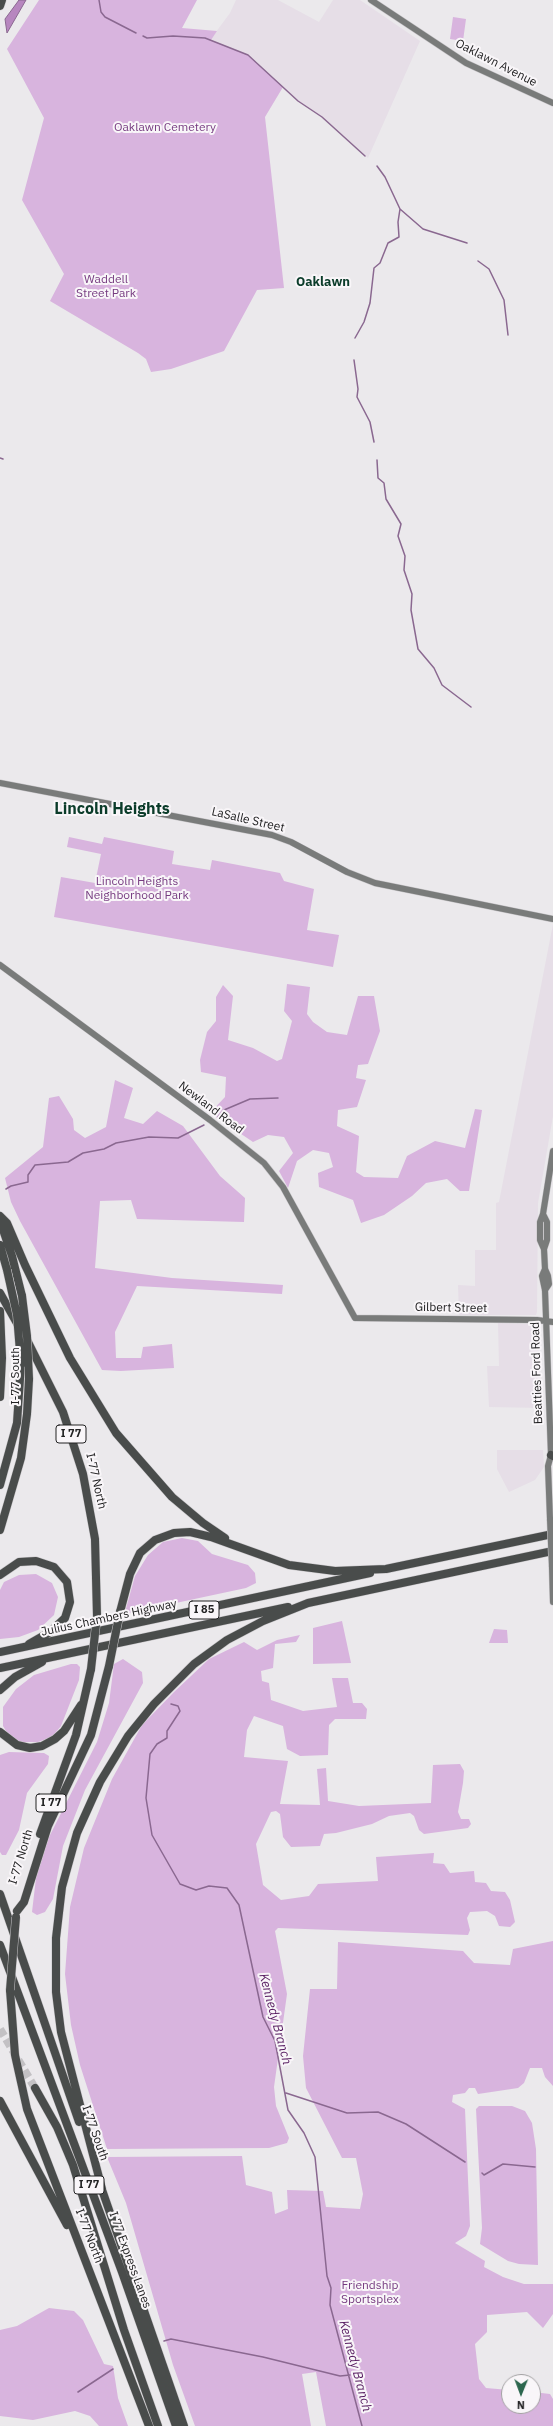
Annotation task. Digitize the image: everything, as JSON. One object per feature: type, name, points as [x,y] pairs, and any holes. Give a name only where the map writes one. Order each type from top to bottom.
[{"type":"highway","points":[[0,6],[2,0]]},
{"type":"highway","points":[[0,1216],[7,1223],[25,1265],[67,1352],[116,1433],[152,1476],[182,1506],[202,1523],[238,1546]]},
{"type":"highway","name":"I-77 South","points":[[0,1221],[12,1256],[22,1296],[28,1336],[29,1379],[22,1452],[1,1522],[0,1530]]},
{"type":"highway","points":[[0,1245],[8,1270],[17,1314],[21,1364],[17,1423],[0,1484]]},
{"type":"highway","name":"I-77 North","points":[[0,1293],[48,1381],[77,1453],[95,1539],[97,1616],[91,1669],[76,1735],[32,1856],[17,1914],[10,1990],[12,2030],[17,2067],[31,2120],[149,2426]]},
{"type":"highway","points":[[0,1312],[2,1358],[0,1397]]},
{"type":"highway","points":[[17,1914],[24,1902],[51,1821],[92,1735],[109,1666],[120,1612],[132,1568],[140,1553],[155,1540],[174,1532],[190,1532],[238,1546],[271,1560],[300,1567],[335,1571],[386,1569]]},
{"type":"highway","name":"I 85","points":[[386,1569],[553,1534]]},
{"type":"highway","name":"I 85","points":[[0,1668],[553,1551]]},
{"type":"highway","points":[[0,1575],[19,1562],[41,1561],[58,1571],[68,1587],[69,1606],[62,1622],[45,1635],[21,1648]]},
{"type":"highway","name":"Julius Chambers Highway","points":[[0,1652],[386,1569]]},
{"type":"highway","points":[[102,2189],[67,2060],[56,1992],[55,1952],[58,1913],[66,1873],[77,1833],[93,1795],[117,1752],[145,1714],[173,1683],[227,1640],[251,1627],[308,1603]]},
{"type":"highway","points":[[0,1690],[15,1676],[53,1657]]},
{"type":"highway","points":[[0,1732],[9,1741],[21,1747],[34,1748],[46,1744],[64,1731],[86,1696]]},
{"type":"highway","name":"I-77 South","points":[[0,1894],[184,2426]]},
{"type":"highway","name":"I 77 Express Lanes","points":[[0,1945],[125,2278],[176,2426]]},
{"type":"highway","name":"I 77 Express Lanes","points":[[35,2088],[73,2165],[124,2330],[158,2426]]},
{"type":"highway","points":[[0,2101],[86,2261]]},
{"type":"street","name":"Oaklawn Avenue","points":[[370,0],[466,63],[553,103]]},
{"type":"street","name":"LaSalle Street","points":[[0,783],[272,835],[291,842],[347,872],[369,881],[553,919]]},
{"type":"street","name":"Newland Road","points":[[0,964],[210,1120],[264,1163],[283,1187],[355,1318]]},
{"type":"street","name":"Beatties Ford Road","points":[[553,1152],[543,1214],[546,1222],[547,1240],[544,1249],[545,1269],[548,1276],[548,1284],[545,1290],[552,1456],[548,1466],[553,1602]]},
{"type":"street","name":"Gilbert Street","points":[[355,1318],[553,1322]]},
{"type":"shaded area","points":[[19,0],[26,0],[7,33],[5,19]]},
{"type":"shaded area","points":[[236,0],[278,0],[319,22],[333,0],[360,0],[420,41],[368,158],[322,117],[298,101],[255,60],[248,55],[210,40],[230,13]]},
{"type":"shaded area","points":[[553,924],[553,1116],[538,1203],[537,1312],[536,1315],[459,1315],[458,1285],[475,1286],[475,1250],[496,1250],[496,1203],[499,1202]]},
{"type":"shaded area","points":[[498,1323],[537,1324],[542,1408],[489,1407],[487,1366],[499,1366]]},
{"type":"shaded area","points":[[497,1450],[543,1450],[544,1467],[535,1480],[509,1492],[497,1469]]},
{"type":"green space","name":"Oaklawn Cemetery","points":[[39,0],[197,0],[182,28],[217,31],[211,40],[248,55],[283,87],[265,117],[284,288],[257,290],[224,351],[171,369],[151,372],[146,359],[138,353],[50,301],[64,274],[22,200],[44,118],[7,49]]},
{"type":"green space","points":[[453,17],[466,19],[463,41],[450,39]]},
{"type":"green space","name":"Lincoln Heights Neighborhood Park","points":[[69,837],[102,844],[104,837],[174,851],[172,864],[210,870],[212,860],[280,873],[284,881],[314,889],[307,930],[339,935],[333,967],[54,917],[61,877],[95,883],[101,854],[67,847]]},
{"type":"green space","points":[[287,984],[310,987],[307,1014],[313,1022],[327,1032],[347,1035],[358,996],[374,996],[380,1031],[368,1064],[358,1065],[356,1078],[366,1080],[357,1107],[338,1110],[337,1126],[359,1136],[356,1172],[364,1177],[398,1178],[407,1156],[435,1141],[465,1148],[475,1109],[482,1110],[469,1191],[460,1191],[447,1179],[426,1183],[412,1196],[384,1215],[361,1223],[353,1200],[319,1187],[318,1173],[333,1167],[329,1153],[313,1150],[297,1161],[288,1188],[279,1171],[293,1153],[284,1137],[268,1135],[253,1142],[210,1113],[225,1097],[226,1077],[201,1072],[200,1060],[207,1032],[216,1021],[216,997],[223,985],[233,996],[228,1040],[253,1048],[277,1061],[282,1059],[292,1021],[284,1011]]},
{"type":"green space","points":[[115,1080],[133,1088],[124,1118],[143,1124],[157,1111],[183,1126],[220,1176],[245,1198],[244,1222],[137,1219],[131,1200],[100,1201],[95,1268],[172,1278],[283,1285],[282,1294],[137,1286],[115,1332],[116,1358],[141,1358],[143,1347],[172,1344],[174,1368],[121,1371],[102,1370],[20,1221],[11,1202],[5,1178],[43,1147],[49,1098],[59,1096],[73,1119],[74,1130],[85,1138],[106,1127]]},
{"type":"green space","points":[[182,1538],[198,1541],[212,1554],[248,1565],[255,1573],[256,1583],[246,1588],[129,1613],[125,1612],[135,1576],[148,1555],[163,1542]]},
{"type":"green space","points":[[36,1574],[52,1583],[58,1597],[54,1615],[38,1630],[19,1637],[0,1639],[0,1590],[4,1582],[19,1575]]},
{"type":"green space","points":[[342,1621],[351,1663],[313,1664],[313,1628]]},
{"type":"green space","points":[[494,1629],[507,1630],[508,1643],[489,1643]]},
{"type":"green space","points":[[300,1635],[296,1642],[275,1644],[273,1668],[261,1671],[262,1681],[269,1683],[271,1700],[303,1711],[337,1707],[332,1678],[348,1678],[353,1703],[362,1703],[367,1709],[366,1719],[335,1719],[329,1725],[328,1755],[300,1756],[287,1749],[283,1726],[254,1716],[247,1730],[244,1757],[288,1761],[280,1804],[320,1805],[317,1769],[326,1768],[328,1801],[359,1806],[431,1803],[433,1765],[460,1764],[464,1771],[458,1812],[461,1819],[469,1819],[471,1824],[468,1828],[424,1834],[419,1830],[414,1816],[410,1813],[389,1816],[372,1824],[336,1833],[324,1834],[320,1846],[291,1847],[283,1837],[280,1814],[276,1811],[271,1812],[256,1844],[263,1885],[281,1900],[309,1896],[318,1884],[378,1881],[376,1857],[434,1853],[433,1863],[444,1864],[450,1873],[474,1871],[475,1882],[486,1883],[491,1891],[505,1892],[510,1900],[515,1922],[510,1927],[499,1926],[495,1916],[487,1911],[470,1912],[467,1918],[470,1930],[468,1935],[278,1928],[275,1931],[287,1994],[274,2087],[276,2106],[289,2138],[287,2143],[269,2148],[107,2149],[80,2065],[71,2025],[65,1974],[70,1907],[84,1848],[112,1779],[142,1725],[174,1692],[209,1659],[244,1642],[257,1650],[277,1640]]},
{"type":"green space","points":[[123,1659],[142,1672],[143,1683],[85,1790],[63,1846],[53,1899],[45,1912],[37,1915],[32,1912],[36,1878],[49,1837],[97,1742],[109,1703],[114,1664]]},
{"type":"green space","points":[[71,1664],[77,1664],[80,1667],[79,1680],[61,1726],[52,1737],[38,1742],[21,1742],[9,1736],[3,1726],[3,1707],[16,1689],[34,1675]]},
{"type":"green space","points":[[9,1752],[44,1753],[49,1756],[48,1764],[27,1793],[19,1830],[6,1855],[2,1855],[0,1852],[0,1755]]},
{"type":"green space","name":"Friendship Sportsplex","points":[[553,1941],[553,2086],[545,2077],[542,2068],[530,2068],[524,2083],[518,2088],[478,2094],[475,2088],[469,2088],[465,2093],[453,2095],[452,2102],[465,2109],[470,2226],[466,2236],[455,2243],[485,2261],[484,2267],[503,2277],[524,2284],[553,2284],[553,2314],[543,2328],[527,2312],[487,2315],[487,2332],[475,2344],[479,2379],[486,2388],[501,2389],[501,2414],[541,2414],[541,2393],[550,2394],[553,2399],[553,2426],[326,2426],[316,2372],[302,2374],[311,2426],[195,2426],[173,2365],[126,2203],[107,2157],[242,2156],[246,2185],[272,2192],[275,2214],[288,2209],[287,2190],[323,2191],[326,2207],[360,2209],[363,2194],[356,2158],[342,2158],[306,2088],[303,2056],[310,1989],[337,1989],[338,1942],[463,1951],[474,1963],[510,1965],[513,1949]]},
{"type":"green space","points":[[479,2106],[512,2106],[525,2111],[532,2123],[536,2149],[538,2265],[519,2264],[508,2261],[480,2244],[482,2228],[476,2109]]},
{"type":"green space","points":[[49,2308],[74,2311],[83,2320],[104,2364],[113,2366],[118,2398],[128,2426],[99,2426],[90,2416],[75,2411],[33,2420],[0,2416],[0,2330],[17,2326]]},
{"type":"waterway","points":[[99,0],[101,12],[105,17],[136,33]]},
{"type":"waterway","points":[[143,36],[147,38],[173,36],[205,38],[248,55],[298,101],[322,117],[365,156]]},
{"type":"waterway","points":[[355,338],[364,322],[370,303],[374,268],[380,263],[388,243],[399,237],[398,222],[400,209],[385,177],[377,166]]},
{"type":"waterway","points":[[400,209],[423,229],[467,243]]},
{"type":"waterway","points":[[478,261],[489,269],[504,300],[508,335]]},
{"type":"waterway","points":[[354,360],[358,389],[357,397],[370,422],[374,442]]},
{"type":"waterway","points":[[377,460],[378,478],[384,483],[386,499],[401,524],[398,536],[405,556],[404,570],[412,594],[411,610],[418,649],[434,668],[442,685],[471,707]]},
{"type":"waterway","points":[[218,1117],[224,1110],[250,1099],[278,1098]]},
{"type":"waterway","points":[[6,1189],[11,1186],[28,1182],[28,1175],[35,1165],[68,1162],[83,1153],[104,1149],[116,1143],[149,1137],[178,1138],[204,1125]]},
{"type":"waterway","name":"Kennedy Branch","points":[[171,1704],[178,1706],[180,1711],[167,1731],[167,1738],[157,1744],[150,1754],[146,1798],[152,1835],[180,1884],[196,1890],[209,1886],[227,1888],[239,1905],[263,2017],[275,2041],[288,2110],[304,2133],[315,2157],[327,2276],[331,2288],[330,2305],[362,2426]]},
{"type":"waterway","points":[[286,2093],[347,2113],[378,2112],[406,2124],[465,2162]]},
{"type":"waterway","points":[[482,2173],[484,2175],[503,2164],[535,2167]]},
{"type":"waterway","points":[[164,2341],[171,2339],[263,2357],[340,2376],[350,2375]]},
{"type":"waterway","points":[[78,2392],[113,2369]]},
{"type":"tunnel","points":[[0,2029],[35,2088]]},
{"type":"district","name":"Oaklawn","points":[[323,282]]},
{"type":"district","name":"Lincoln Heights","points":[[112,809]]},
{"type":"park label","name":"Waddell Street Park","points":[[106,287]]}]
